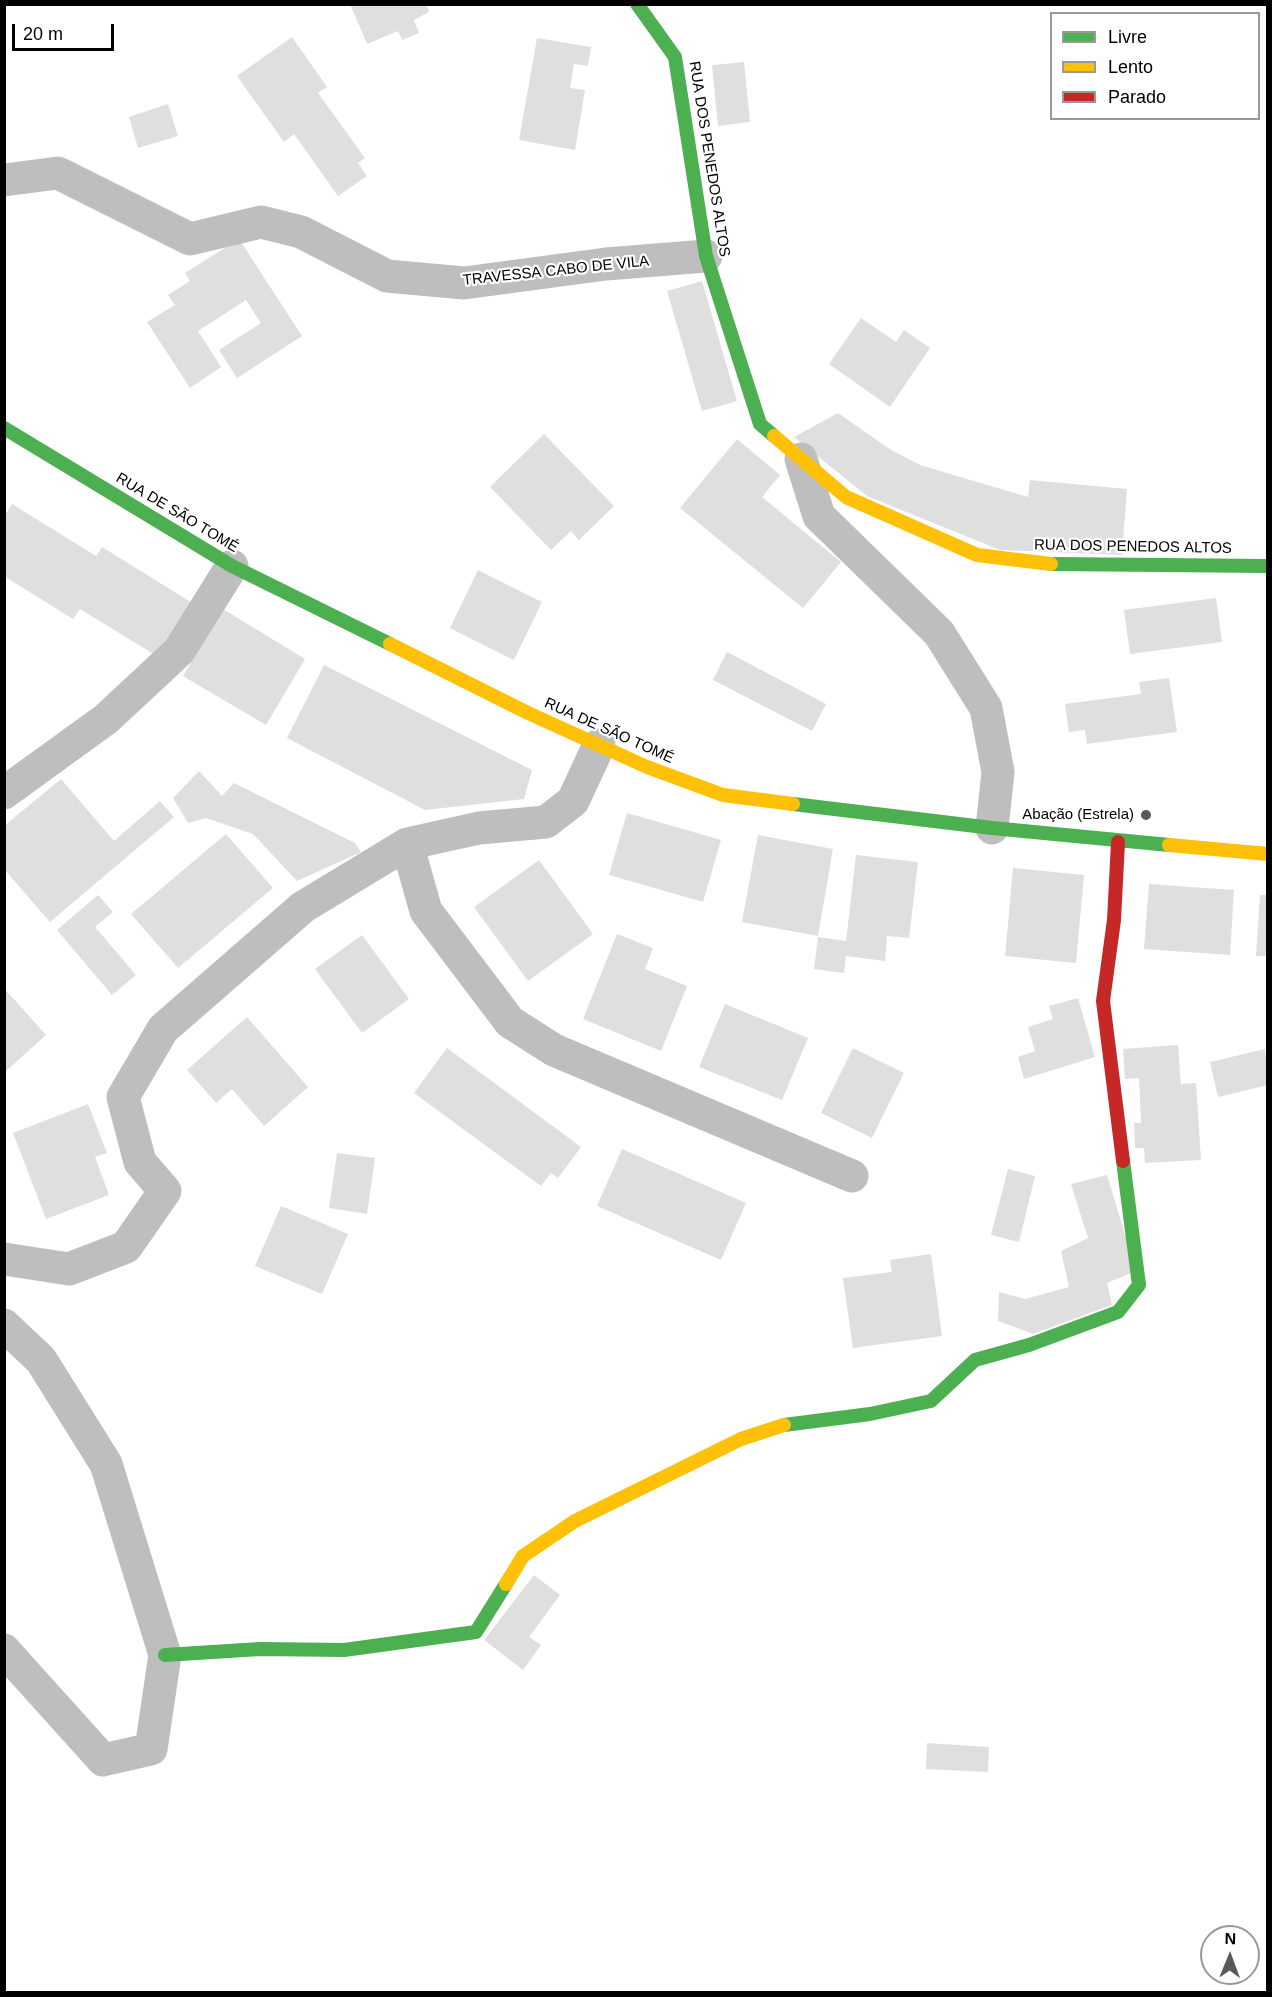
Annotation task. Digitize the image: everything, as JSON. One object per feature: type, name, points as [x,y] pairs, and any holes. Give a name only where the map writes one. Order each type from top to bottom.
[{"type":"street","name":"RUA DOS PENEDOS ALTOS","points":[[638,4],[675,57],[706,256],[759,424],[846,497],[978,555],[1045,564],[1268,566]]},
{"type":"street","name":"TRAVESSA CABO DE VILA","points":[[4,180],[58,173],[190,239],[261,222],[301,231],[387,276],[464,283],[606,264],[706,256]]},
{"type":"street","name":"RUA DE SÃO TOMÉ","points":[[4,428],[232,566],[528,713],[647,767],[723,795],[1118,842],[1268,854]]},
{"type":"street","points":[[801,459],[819,516],[939,633],[986,708],[998,772],[992,828]]},
{"type":"street","points":[[4,793],[106,719],[179,651],[232,566]]},
{"type":"street","points":[[9,1256],[69,1269],[126,1247],[165,1191],[140,1162],[123,1097],[163,1029],[303,907],[407,844],[478,828],[546,822],[573,801],[599,745]]},
{"type":"street","points":[[165,1655],[260,1648],[344,1650],[476,1632],[522,1556],[575,1521],[741,1439],[777,1426],[870,1414],[930,1401],[975,1360],[1029,1346],[1118,1312],[1139,1285],[1103,1000],[1114,920],[1118,842]]},
{"type":"street","points":[[407,844],[426,911],[510,1022],[554,1050],[852,1176]]},
{"type":"street","points":[[4,1325],[41,1360],[106,1464],[165,1655],[151,1749],[103,1760],[4,1650]]},
{"type":"building","points":[[350,4],[426,4],[429,12],[414,20],[419,33],[402,40],[398,31],[367,44]]},
{"type":"building","points":[[292,37],[327,87],[318,93],[365,158],[358,163],[367,176],[338,196],[294,134],[284,142],[237,76]]},
{"type":"building","points":[[537,38],[591,47],[588,66],[574,64],[570,88],[585,90],[575,150],[519,140]]},
{"type":"building","points":[[744,62],[750,122],[718,126],[712,65]]},
{"type":"building","points":[[168,104],[178,136],[138,148],[129,117]]},
{"type":"building","points":[[239,239],[302,336],[237,378],[219,350],[261,323],[246,300],[198,331],[221,367],[190,388],[147,322],[175,305],[168,295],[190,281],[185,273]]},
{"type":"building","points":[[702,281],[737,401],[702,411],[667,291]]},
{"type":"building","points":[[861,318],[896,342],[904,330],[930,348],[890,407],[829,364]]},
{"type":"building","points":[[838,413],[891,450],[920,465],[1028,497],[1030,480],[1127,489],[1122,555],[1000,550],[867,496],[794,437]]},
{"type":"building","points":[[544,434],[614,506],[579,540],[571,531],[551,550],[490,487]]},
{"type":"building","points":[[737,439],[780,475],[762,497],[841,562],[803,608],[680,508]]},
{"type":"building","points":[[12,504],[96,556],[102,547],[194,604],[160,658],[80,609],[73,619],[4,576],[4,517]]},
{"type":"building","points":[[478,570],[542,602],[514,660],[450,628]]},
{"type":"building","points":[[1216,598],[1222,642],[1130,654],[1124,610]]},
{"type":"building","points":[[223,609],[305,659],[266,725],[183,676]]},
{"type":"building","points":[[727,652],[826,704],[812,731],[713,680]]},
{"type":"building","points":[[324,665],[532,770],[524,799],[425,810],[287,738]]},
{"type":"building","points":[[1169,678],[1177,732],[1087,744],[1085,730],[1069,732],[1065,704],[1141,694],[1139,682]]},
{"type":"building","points":[[199,771],[222,796],[234,783],[355,843],[361,852],[297,881],[253,834],[206,818],[188,823],[173,798]]},
{"type":"building","points":[[61,779],[114,841],[160,801],[174,817],[50,922],[4,869],[4,826]]},
{"type":"building","points":[[627,813],[721,840],[703,902],[609,875]]},
{"type":"building","points":[[226,834],[273,888],[178,968],[131,914]]},
{"type":"building","points":[[758,835],[833,849],[818,936],[742,922]]},
{"type":"building","points":[[856,855],[918,862],[909,938],[887,936],[885,961],[846,956],[844,973],[814,969],[818,937],[846,941]]},
{"type":"building","points":[[539,860],[593,934],[528,981],[474,907]]},
{"type":"building","points":[[1013,868],[1084,875],[1076,963],[1005,956]]},
{"type":"building","points":[[1149,884],[1234,890],[1230,955],[1144,949]]},
{"type":"building","points":[[98,895],[113,912],[95,927],[136,975],[112,995],[57,930]]},
{"type":"building","points":[[1260,895],[1268,895],[1268,956],[1256,956]]},
{"type":"building","points":[[617,934],[653,948],[645,969],[687,986],[661,1051],[583,1019]]},
{"type":"building","points":[[362,935],[409,999],[362,1033],[315,969]]},
{"type":"building","points":[[4,988],[46,1035],[4,1073]]},
{"type":"building","points":[[1078,998],[1095,1057],[1024,1079],[1018,1057],[1035,1051],[1028,1027],[1053,1019],[1049,1006]]},
{"type":"building","points":[[725,1004],[808,1038],[782,1100],[699,1067]]},
{"type":"building","points":[[247,1017],[308,1087],[264,1126],[232,1089],[216,1103],[187,1070]]},
{"type":"building","points":[[1178,1045],[1181,1084],[1196,1083],[1201,1160],[1145,1163],[1144,1148],[1135,1148],[1134,1123],[1141,1123],[1139,1078],[1125,1079],[1123,1049]]},
{"type":"building","points":[[447,1048],[581,1147],[558,1178],[551,1173],[541,1186],[414,1093]]},
{"type":"building","points":[[853,1048],[904,1073],[872,1138],[821,1113]]},
{"type":"building","points":[[1265,1049],[1268,1085],[1218,1097],[1210,1062]]},
{"type":"building","points":[[88,1104],[107,1153],[95,1157],[109,1195],[46,1219],[13,1133]]},
{"type":"building","points":[[622,1149],[746,1203],[721,1260],[597,1206]]},
{"type":"building","points":[[337,1153],[375,1158],[367,1214],[329,1208]]},
{"type":"building","points":[[1008,1169],[1035,1176],[1019,1242],[991,1235]]},
{"type":"building","points":[[1107,1175],[1136,1271],[1107,1283],[1112,1305],[1033,1334],[998,1321],[999,1292],[1025,1299],[1069,1287],[1061,1251],[1088,1238],[1071,1184]]},
{"type":"building","points":[[281,1206],[348,1234],[322,1294],[255,1266]]},
{"type":"building","points":[[931,1254],[942,1336],[853,1348],[843,1278],[892,1272],[890,1260]]},
{"type":"building","points":[[534,1575],[560,1595],[529,1637],[541,1645],[523,1670],[484,1640]]},
{"type":"building","points":[[927,1743],[989,1747],[988,1772],[926,1769]]},
{"type":"traffic: fast","points":[[637,4],[675,57],[706,256],[760,424],[774,436]]},
{"type":"traffic: fast","points":[[4,428],[232,566],[390,644]]},
{"type":"traffic: fast","points":[[1051,564],[1268,566]]},
{"type":"traffic: fast","points":[[793,804],[992,828],[1169,845]]},
{"type":"traffic: fast","points":[[784,1425],[870,1414],[931,1401],[975,1360],[1029,1345],[1118,1312],[1139,1285],[1123,1161]]},
{"type":"traffic: fast","points":[[165,1655],[260,1649],[344,1650],[476,1632],[506,1584]]},
{"type":"traffic: slow","points":[[774,436],[846,497],[977,555],[1051,564]]},
{"type":"traffic: slow","points":[[390,644],[528,713],[647,767],[723,795],[793,804]]},
{"type":"traffic: slow","points":[[1169,845],[1268,854]]},
{"type":"traffic: slow","points":[[506,1584],[523,1556],[575,1521],[741,1439],[784,1425]]},
{"type":"traffic: jam","points":[[1118,842],[1114,920],[1103,1001],[1123,1161]]},
{"type":"place","name":"Abação (Estrela)","points":[[1146,815]]}]
